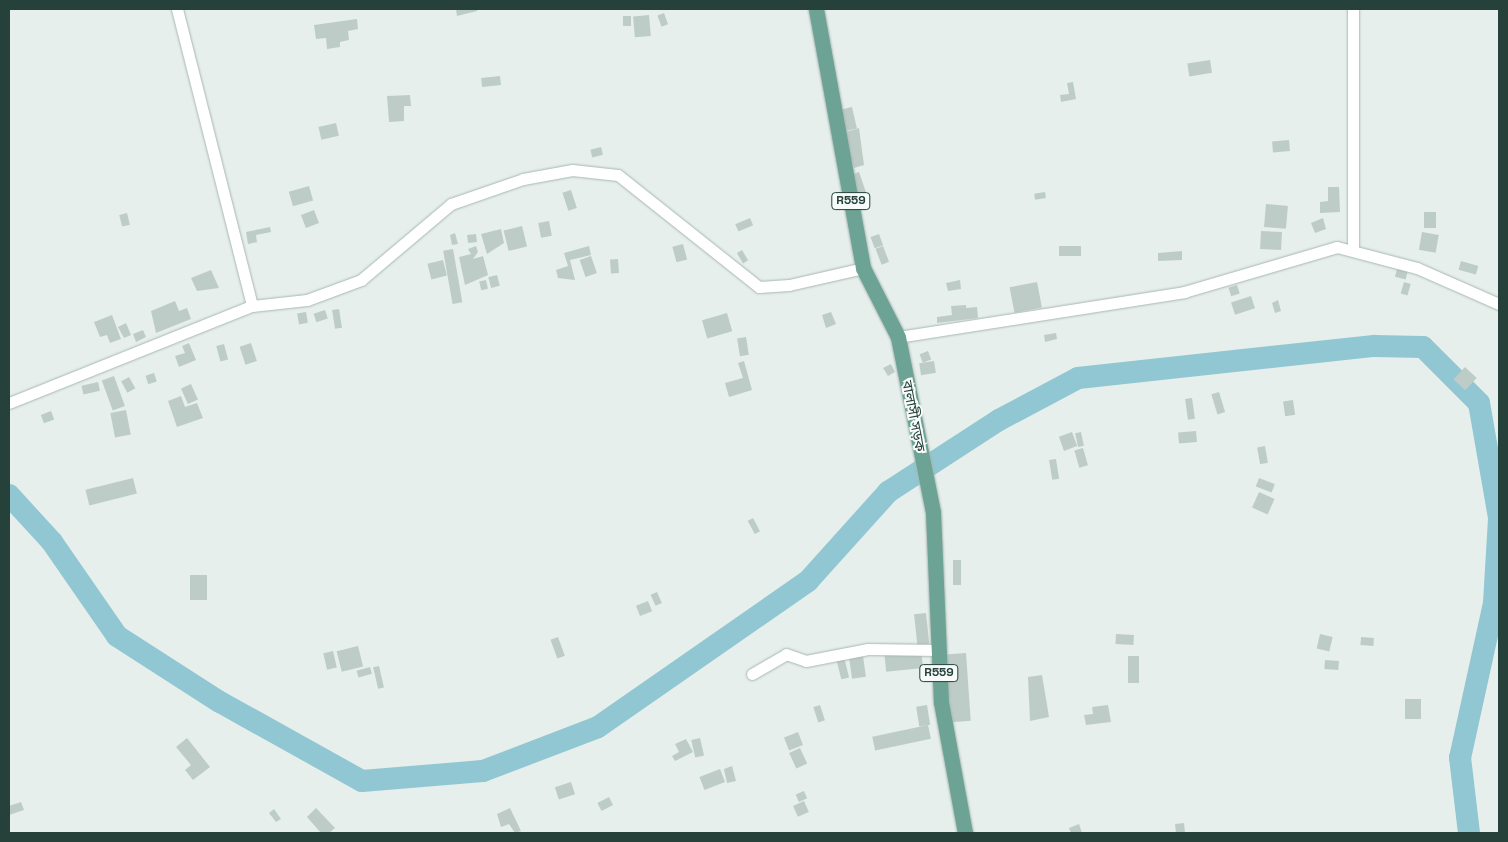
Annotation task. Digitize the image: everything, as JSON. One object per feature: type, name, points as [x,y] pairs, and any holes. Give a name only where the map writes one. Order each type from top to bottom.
[{"type":"main road","name":"বালাসী সড়ক","points":[[816,9],[863,268],[898,337],[933,512],[941,702],[965,833]]},
{"type":"street","points":[[177,9],[252,306]]},
{"type":"street","points":[[1353,9],[1349,37],[1353,249]]},
{"type":"street","points":[[9,403],[252,306],[307,300],[361,280],[451,204],[523,179],[572,170],[618,175],[759,287],[789,285],[863,268]]},
{"type":"street","points":[[898,337],[1184,292],[1316,250],[1353,249],[1417,268],[1499,304]]},
{"type":"street","points":[[752,674],[786,654],[806,661],[868,649],[938,650]]},
{"type":"building","points":[[456,9],[477,9],[477,11],[457,16]]},
{"type":"building","points":[[664,13],[668,24],[662,27],[657,15]]},
{"type":"building","points":[[649,15],[651,36],[635,37],[633,16]]},
{"type":"building","points":[[623,16],[631,16],[631,26],[623,26]]},
{"type":"building","points":[[357,19],[358,29],[348,31],[349,40],[340,42],[340,47],[327,49],[326,38],[316,39],[314,25]]},
{"type":"building","points":[[1210,60],[1212,73],[1189,76],[1187,64]]},
{"type":"building","points":[[500,76],[501,85],[482,87],[481,78]]},
{"type":"building","points":[[1073,82],[1076,99],[1061,102],[1060,95],[1069,94],[1067,83]]},
{"type":"building","points":[[410,95],[411,106],[404,106],[404,121],[389,122],[387,96]]},
{"type":"building","points":[[852,107],[857,128],[846,131],[841,109]]},
{"type":"building","points":[[336,123],[339,136],[321,140],[318,127]]},
{"type":"building","points":[[859,128],[864,165],[854,168],[843,133]]},
{"type":"building","points":[[1289,140],[1290,151],[1273,152],[1272,141]]},
{"type":"building","points":[[601,147],[603,155],[592,157],[590,150]]},
{"type":"building","points":[[859,172],[868,198],[859,202],[850,175]]},
{"type":"building","points":[[309,186],[313,200],[293,206],[289,192]]},
{"type":"building","points":[[1328,187],[1339,187],[1340,212],[1320,213],[1320,202],[1328,201]]},
{"type":"building","points":[[571,190],[577,208],[568,211],[562,193]]},
{"type":"building","points":[[1045,192],[1046,198],[1035,200],[1034,194]]},
{"type":"building","points":[[1266,204],[1288,206],[1286,229],[1264,227]]},
{"type":"building","points":[[314,210],[319,223],[306,228],[301,215]]},
{"type":"building","points":[[1424,212],[1436,212],[1436,228],[1424,228]]},
{"type":"building","points":[[127,213],[130,225],[122,227],[119,215]]},
{"type":"building","points":[[750,218],[753,225],[738,232],[735,224]]},
{"type":"building","points":[[1323,218],[1326,229],[1315,233],[1311,223]]},
{"type":"building","points":[[549,221],[552,236],[541,238],[538,223]]},
{"type":"building","points":[[522,226],[527,246],[509,251],[504,231]]},
{"type":"building","points":[[270,227],[271,232],[256,235],[257,242],[248,244],[246,232]]},
{"type":"building","points":[[501,229],[504,243],[487,254],[481,234]]},
{"type":"building","points":[[1261,231],[1282,232],[1281,250],[1260,249]]},
{"type":"building","points":[[1422,232],[1439,235],[1436,253],[1419,250]]},
{"type":"building","points":[[455,233],[458,244],[452,245],[450,235]]},
{"type":"building","points":[[476,234],[477,242],[468,243],[467,235]]},
{"type":"building","points":[[879,234],[883,245],[875,248],[871,237]]},
{"type":"building","points":[[683,244],[687,259],[677,262],[672,247]]},
{"type":"building","points":[[476,246],[478,252],[473,259],[483,256],[488,275],[465,285],[459,257],[471,254],[468,249]]},
{"type":"building","points":[[589,246],[591,255],[570,260],[575,280],[558,278],[556,270],[568,266],[564,253]]},
{"type":"building","points":[[883,246],[889,262],[882,265],[876,249]]},
{"type":"building","points":[[1059,246],[1081,246],[1081,256],[1059,256]]},
{"type":"building","points":[[453,249],[462,302],[453,304],[443,251]]},
{"type":"building","points":[[742,250],[748,260],[743,263],[737,253]]},
{"type":"building","points":[[1182,251],[1182,260],[1158,261],[1158,253]]},
{"type":"building","points":[[591,256],[597,273],[586,277],[580,260]]},
{"type":"building","points":[[618,259],[619,273],[611,274],[610,260]]},
{"type":"building","points":[[443,260],[447,276],[431,279],[427,264]]},
{"type":"building","points":[[1461,261],[1478,266],[1476,275],[1459,270]]},
{"type":"building","points":[[1397,269],[1408,272],[1406,280],[1395,277]]},
{"type":"building","points":[[211,270],[219,288],[197,291],[191,278]]},
{"type":"building","points":[[497,275],[500,286],[491,288],[488,277]]},
{"type":"building","points":[[486,280],[488,289],[481,290],[479,282]]},
{"type":"building","points":[[960,280],[961,289],[948,291],[946,283]]},
{"type":"building","points":[[1037,282],[1042,308],[1014,313],[1010,287]]},
{"type":"building","points":[[1404,282],[1411,284],[1407,295],[1401,294]]},
{"type":"building","points":[[1237,285],[1240,294],[1231,296],[1228,288]]},
{"type":"building","points":[[1251,296],[1255,308],[1235,315],[1231,302]]},
{"type":"building","points":[[1278,300],[1281,311],[1275,313],[1272,303]]},
{"type":"building","points":[[175,301],[179,311],[187,308],[191,319],[156,333],[151,311]]},
{"type":"building","points":[[966,305],[966,308],[977,307],[978,318],[937,323],[937,317],[952,315],[951,306]]},
{"type":"building","points":[[339,309],[342,328],[335,329],[332,310]]},
{"type":"building","points":[[325,310],[328,319],[316,322],[314,314]]},
{"type":"building","points":[[306,312],[308,323],[299,324],[297,314]]},
{"type":"building","points":[[831,312],[836,324],[826,328],[822,315]]},
{"type":"building","points":[[727,313],[732,331],[707,338],[702,320]]},
{"type":"building","points":[[112,315],[121,339],[110,343],[107,335],[100,337],[94,322]]},
{"type":"building","points":[[126,323],[131,335],[124,338],[118,327]]},
{"type":"building","points":[[143,330],[146,337],[136,342],[133,334]]},
{"type":"building","points":[[1056,333],[1057,339],[1045,342],[1044,335]]},
{"type":"building","points":[[746,337],[749,355],[740,356],[737,338]]},
{"type":"building","points":[[189,343],[196,360],[179,367],[175,356],[185,353],[182,346]]},
{"type":"building","points":[[251,343],[257,361],[245,365],[240,347]]},
{"type":"building","points":[[224,344],[228,359],[220,362],[216,346]]},
{"type":"building","points":[[928,351],[931,359],[923,363],[920,354]]},
{"type":"building","points":[[744,361],[752,390],[729,397],[725,383],[743,378],[738,363]]},
{"type":"building","points":[[934,361],[936,373],[921,375],[919,363]]},
{"type":"building","points":[[891,364],[895,372],[888,376],[883,368]]},
{"type":"building","points":[[1465,367],[1477,378],[1465,390],[1453,379]]},
{"type":"building","points":[[154,373],[157,382],[148,384],[145,376]]},
{"type":"building","points":[[114,376],[125,406],[113,411],[102,380]]},
{"type":"building","points":[[129,377],[135,388],[127,393],[121,381]]},
{"type":"building","points":[[98,382],[100,391],[83,395],[81,386]]},
{"type":"building","points":[[191,384],[198,400],[188,404],[181,388]]},
{"type":"building","points":[[1219,392],[1225,412],[1217,414],[1211,394]]},
{"type":"building","points":[[181,396],[185,407],[197,403],[203,418],[177,427],[168,401]]},
{"type":"building","points":[[1192,398],[1195,419],[1188,420],[1185,399]]},
{"type":"building","points":[[1293,400],[1295,415],[1285,416],[1283,401]]},
{"type":"building","points":[[126,410],[131,435],[115,438],[110,413]]},
{"type":"building","points":[[51,411],[54,419],[44,423],[41,415]]},
{"type":"building","points":[[1196,431],[1197,442],[1179,444],[1178,433]]},
{"type":"building","points":[[1072,432],[1077,446],[1064,451],[1059,437]]},
{"type":"building","points":[[1081,432],[1084,446],[1078,447],[1075,433]]},
{"type":"building","points":[[1265,446],[1268,463],[1260,464],[1257,447]]},
{"type":"building","points":[[1083,448],[1088,465],[1079,468],[1074,450]]},
{"type":"building","points":[[1056,459],[1059,479],[1052,480],[1049,460]]},
{"type":"building","points":[[133,478],[137,494],[89,505],[85,490]]},
{"type":"building","points":[[1259,478],[1275,484],[1272,492],[1256,486]]},
{"type":"building","points":[[1259,492],[1275,499],[1268,514],[1252,508]]},
{"type":"building","points":[[753,518],[760,531],[755,534],[748,521]]},
{"type":"building","points":[[953,560],[961,560],[961,585],[953,585]]},
{"type":"building","points":[[190,575],[207,575],[207,600],[190,600]]},
{"type":"building","points":[[657,592],[662,603],[655,606],[651,595]]},
{"type":"building","points":[[648,601],[652,611],[640,616],[636,606]]},
{"type":"building","points":[[926,613],[929,644],[917,645],[914,614]]},
{"type":"building","points":[[1116,634],[1134,635],[1133,645],[1115,644]]},
{"type":"building","points":[[1320,634],[1333,637],[1329,652],[1317,649]]},
{"type":"building","points":[[558,637],[565,656],[557,659],[550,640]]},
{"type":"building","points":[[1361,637],[1374,638],[1373,646],[1360,645]]},
{"type":"building","points":[[358,646],[363,666],[342,672],[337,651]]},
{"type":"building","points":[[921,649],[923,668],[886,672],[884,653]]},
{"type":"building","points":[[333,651],[337,668],[327,670],[323,653]]},
{"type":"building","points":[[966,653],[971,721],[951,722],[946,654]]},
{"type":"building","points":[[863,656],[866,677],[852,679],[849,658]]},
{"type":"building","points":[[1128,656],[1139,656],[1139,683],[1128,683]]},
{"type":"building","points":[[844,657],[849,677],[841,679],[836,659]]},
{"type":"building","points":[[1325,660],[1339,661],[1338,670],[1324,669]]},
{"type":"building","points":[[379,666],[384,687],[378,689],[373,667]]},
{"type":"building","points":[[370,667],[372,674],[358,678],[357,671]]},
{"type":"building","points":[[1042,675],[1049,717],[1030,721],[1028,677]]},
{"type":"building","points":[[1405,699],[1421,699],[1421,719],[1405,719]]},
{"type":"building","points":[[820,705],[825,720],[818,722],[813,707]]},
{"type":"building","points":[[927,705],[930,725],[919,726],[916,707]]},
{"type":"building","points":[[1108,705],[1111,722],[1086,725],[1084,715],[1093,714],[1092,707]]},
{"type":"building","points":[[928,725],[931,739],[875,751],[872,737]]},
{"type":"building","points":[[798,732],[803,745],[789,750],[784,737]]},
{"type":"building","points":[[187,738],[210,767],[193,780],[185,770],[191,765],[176,747]]},
{"type":"building","points":[[700,738],[704,756],[695,758],[691,740]]},
{"type":"building","points":[[686,739],[693,752],[675,761],[672,756],[679,752],[675,744]]},
{"type":"building","points":[[800,748],[807,763],[796,768],[789,753]]},
{"type":"building","points":[[732,766],[736,781],[727,783],[724,769]]},
{"type":"building","points":[[720,769],[725,782],[704,790],[699,777]]},
{"type":"building","points":[[571,782],[575,794],[559,800],[555,787]]},
{"type":"building","points":[[804,791],[807,798],[799,802],[796,795]]},
{"type":"building","points":[[609,797],[613,805],[602,811],[597,803]]},
{"type":"building","points":[[804,801],[809,812],[798,817],[793,806]]},
{"type":"building","points":[[21,802],[24,810],[9,815],[9,806]]},
{"type":"building","points":[[316,808],[335,828],[329,833],[321,833],[307,817]]},
{"type":"building","points":[[510,808],[521,831],[515,833],[509,824],[501,827],[497,814]]},
{"type":"building","points":[[274,809],[281,819],[276,822],[269,813]]},
{"type":"building","points":[[1184,823],[1185,833],[1176,833],[1175,824]]},
{"type":"building","points":[[1079,824],[1082,833],[1071,833],[1069,828]]},
{"type":"waterway","points":[[9,495],[52,542],[117,636],[220,702],[362,781],[483,771],[598,727],[808,581],[888,492],[999,420],[1078,378],[1374,346],[1423,347],[1479,403],[1499,518]]},
{"type":"waterway","points":[[1469,833],[1460,758],[1494,603],[1499,518]]}]
